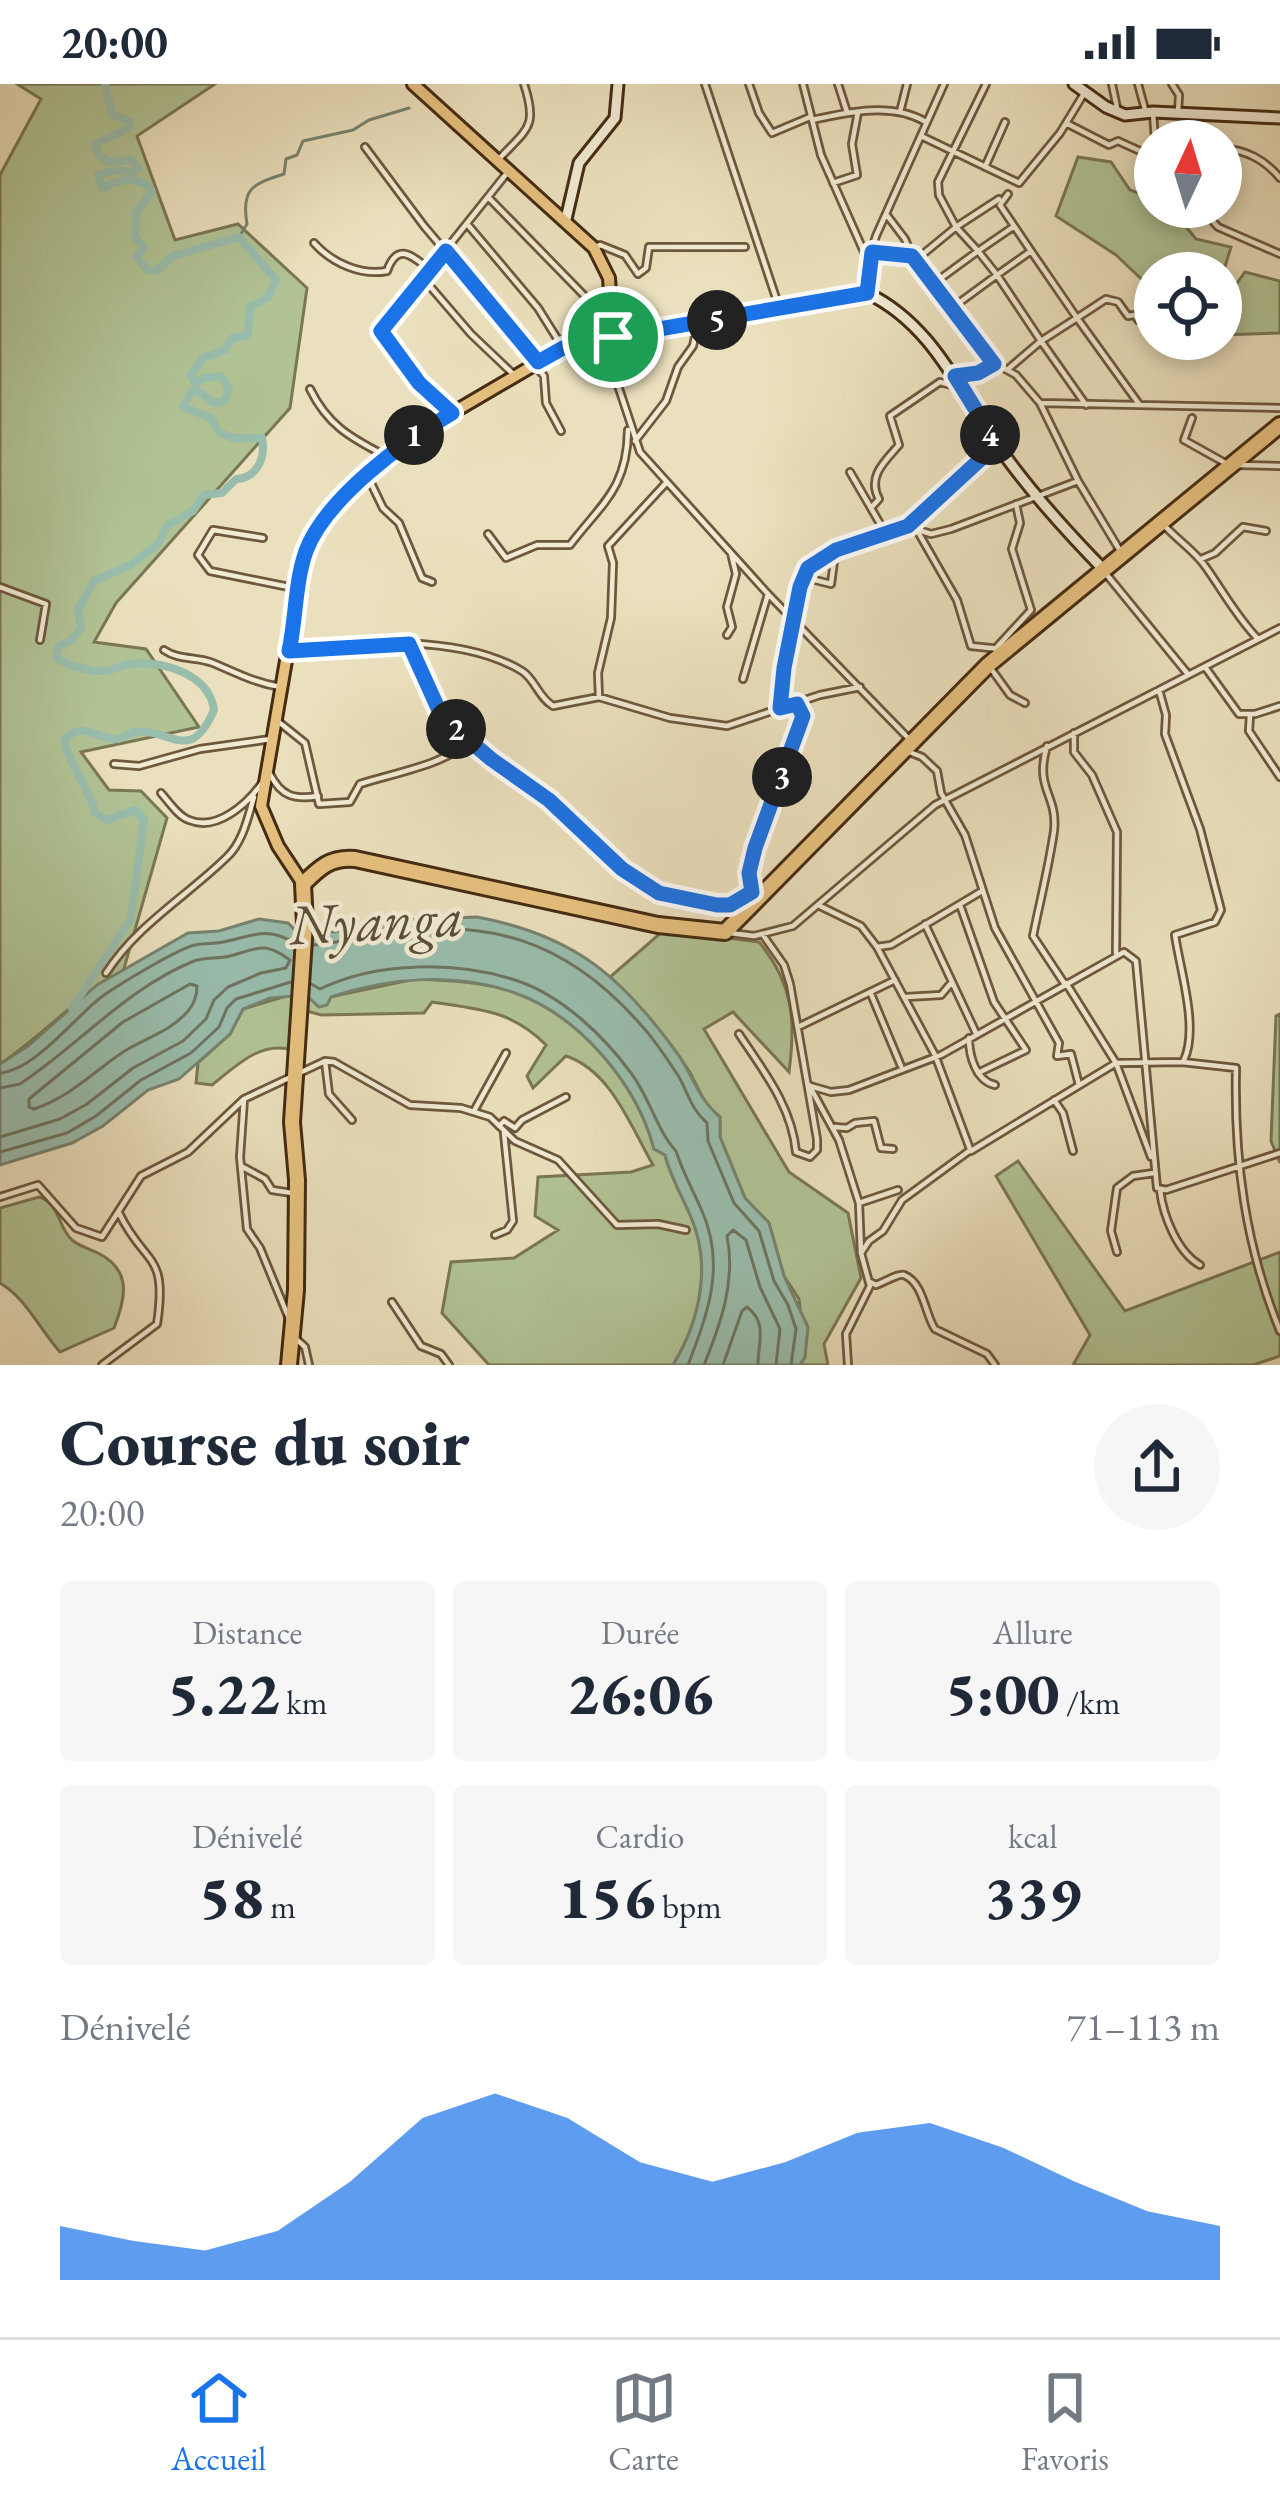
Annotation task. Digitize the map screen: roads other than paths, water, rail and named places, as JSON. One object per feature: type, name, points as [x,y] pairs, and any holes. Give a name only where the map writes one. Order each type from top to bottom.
[{"type":"highway","points":[[289,1365],[298,1192],[292,1122],[305,924],[302,884],[330,861],[355,859],[658,926],[725,932],[756,894],[1000,650],[1280,424]]},
{"type":"main road","points":[[302,884],[265,822],[261,806],[304,556],[314,533],[406,440],[563,348],[608,338],[609,278],[594,248],[413,84]]},
{"type":"street","points":[[566,218],[574,172],[615,118],[618,84]]},
{"type":"street","points":[[705,84],[779,309]]},
{"type":"street","points":[[749,84],[772,133],[847,112],[900,112],[926,122]]},
{"type":"street","points":[[804,84],[832,184],[868,261]]},
{"type":"street","points":[[838,84],[847,112]]},
{"type":"street","points":[[900,112],[908,84]]},
{"type":"street","points":[[867,293],[868,261],[944,84]]},
{"type":"street","points":[[986,84],[937,188],[956,227],[979,250],[1087,406]]},
{"type":"street","points":[[1074,84],[1118,114],[1280,118]]},
{"type":"street","points":[[1112,84],[1118,114]]},
{"type":"street","points":[[1138,84],[1151,120]]},
{"type":"street","points":[[1172,84],[1179,95],[1178,113]]},
{"type":"street","points":[[499,159],[531,124],[527,86]]},
{"type":"street","points":[[872,252],[914,258],[1008,194],[1085,92]]},
{"type":"street","points":[[832,184],[857,175],[852,137],[858,112]]},
{"type":"street","points":[[985,167],[1005,122]]},
{"type":"street","points":[[1066,123],[1109,145],[1118,141],[1134,148]]},
{"type":"street","points":[[922,136],[1019,184]]},
{"type":"street","points":[[365,147],[536,363],[544,376],[546,403],[561,430]]},
{"type":"street","points":[[1242,152],[1252,154],[1280,178]]},
{"type":"street","points":[[452,413],[419,383],[381,331],[509,171]]},
{"type":"street","points":[[1008,194],[1000,206],[1013,227],[1141,407]]},
{"type":"street","points":[[488,196],[609,321]]},
{"type":"street","points":[[886,214],[994,364],[1007,370],[1040,404],[1078,481],[1123,554]]},
{"type":"street","points":[[467,224],[538,308],[563,348]]},
{"type":"street","points":[[933,284],[1013,227]]},
{"type":"street","points":[[1220,228],[1280,254]]},
{"type":"street","points":[[314,243],[334,262],[370,271],[387,271],[401,251],[429,268]]},
{"type":"street","points":[[594,248],[600,245],[625,255],[638,274],[646,268],[649,247],[745,247]]},
{"type":"street","points":[[952,308],[1031,250]]},
{"type":"street","points":[[422,277],[516,378]]},
{"type":"street","points":[[1079,1084],[1071,1054],[1058,1056],[1059,1043],[994,928],[937,771],[906,745],[860,687],[768,594],[640,452],[608,338],[867,293],[913,323],[955,376],[997,444],[1187,673]]},
{"type":"street","points":[[1007,370],[1041,341],[1106,299],[1118,302],[1127,316],[1134,315]]},
{"type":"street","points":[[635,441],[666,401],[678,367],[693,346],[698,323]]},
{"type":"street","points":[[955,376],[978,373],[994,364]]},
{"type":"street","points":[[871,508],[879,499],[873,481],[898,445],[890,416],[940,382],[962,388]]},
{"type":"street","points":[[310,388],[331,422],[388,457]]},
{"type":"street","points":[[1040,404],[1280,408]]},
{"type":"street","points":[[1192,418],[1184,440],[1229,466],[1280,466]]},
{"type":"street","points":[[488,534],[506,558],[537,545],[570,545],[614,492],[629,425]]},
{"type":"street","points":[[640,452],[641,435]]},
{"type":"street","points":[[780,708],[780,686],[803,577],[812,563],[836,550],[913,526],[997,444]]},
{"type":"street","points":[[850,472],[886,536]]},
{"type":"street","points":[[368,476],[382,508],[399,523],[422,578],[432,582]]},
{"type":"street","points":[[921,537],[1078,481]]},
{"type":"street","points":[[599,697],[598,673],[610,618],[613,563],[608,546],[666,483]]},
{"type":"street","points":[[913,526],[956,600],[971,646],[1000,650],[1031,610],[1012,549],[1020,523],[1016,504]]},
{"type":"street","points":[[1162,522],[1201,560],[1258,639]]},
{"type":"street","points":[[913,526],[931,534]]},
{"type":"street","points":[[1201,560],[1243,527],[1266,531]]},
{"type":"street","points":[[263,538],[214,530],[198,555],[211,571],[300,589]]},
{"type":"street","points":[[803,577],[831,584],[836,550]]},
{"type":"street","points":[[727,635],[732,627],[727,604],[736,574],[731,553]]},
{"type":"street","points":[[0,587],[46,604],[40,640]]},
{"type":"street","points":[[742,679],[768,594]]},
{"type":"street","points":[[725,932],[763,935],[793,926],[944,799],[1280,628]]},
{"type":"street","points":[[409,644],[442,717],[549,800],[622,869],[659,893],[730,905],[756,894],[749,873],[803,716],[797,704]]},
{"type":"street","points":[[289,651],[409,644],[457,647],[525,673],[542,699],[553,706],[599,697],[635,710],[712,725],[739,723],[860,687]]},
{"type":"street","points":[[164,650],[209,662],[249,681],[281,687]]},
{"type":"street","points":[[988,665],[1010,695],[1025,704]]},
{"type":"street","points":[[1205,667],[1246,715],[1280,777]]},
{"type":"street","points":[[1159,690],[1165,734],[1201,829],[1221,910],[1215,922],[1175,935],[1187,1016],[1188,1053],[1182,1061]]},
{"type":"street","points":[[1246,715],[1280,706]]},
{"type":"street","points":[[274,721],[286,724],[305,742],[319,804],[350,802],[360,784],[449,758],[468,740]]},
{"type":"street","points":[[1074,733],[1074,752],[1092,775],[1117,832],[1116,955]]},
{"type":"street","points":[[115,764],[139,766],[200,749],[271,740]]},
{"type":"street","points":[[1046,746],[1041,778],[1051,802],[1054,829],[1033,937],[1116,1063],[1153,1162]]},
{"type":"street","points":[[106,973],[139,930],[228,856],[244,831],[264,777],[287,795],[302,800],[318,796]]},
{"type":"street","points":[[161,793],[191,822],[232,813],[254,797]]},
{"type":"street","points":[[877,947],[891,945],[982,891]]},
{"type":"street","points":[[960,905],[984,979],[1026,1050],[978,1073]]},
{"type":"street","points":[[820,906],[861,926],[877,947],[934,1055],[970,1150]]},
{"type":"street","points":[[924,924],[972,1036],[969,1052],[978,1073],[995,1085]]},
{"type":"street","points":[[739,1034],[790,1116],[796,1152],[806,1157],[815,1153],[818,1146],[787,973],[763,935]]},
{"type":"street","points":[[1116,946],[1136,961],[1140,978],[1154,1173],[1168,1220],[1191,1260],[1200,1264]]},
{"type":"street","points":[[808,1083],[840,1092],[902,1069],[1007,1023],[1036,1001],[1126,952]]},
{"type":"street","points":[[798,1027],[896,979]]},
{"type":"street","points":[[906,997],[941,995],[952,982]]},
{"type":"street","points":[[871,994],[902,1069]]},
{"type":"street","points":[[474,1111],[506,1053]]},
{"type":"street","points":[[325,1061],[329,1094],[352,1120]]},
{"type":"street","points":[[0,1197],[38,1185],[76,1228],[103,1237],[141,1176],[188,1152],[244,1099],[325,1061],[410,1105],[474,1111],[532,1150],[558,1160],[617,1225],[663,1224],[686,1230]]},
{"type":"street","points":[[862,1253],[868,1241],[883,1232],[902,1201],[970,1150],[1116,1063],[1182,1061],[1236,1068],[1234,1120],[1241,1203],[1264,1291],[1280,1330]]},
{"type":"street","points":[[808,1083],[839,1140],[859,1203],[868,1282],[866,1298],[846,1334],[848,1365]]},
{"type":"street","points":[[495,1235],[501,1235],[513,1221],[501,1128],[504,1121],[515,1128],[566,1097]]},
{"type":"street","points":[[244,1099],[241,1166],[247,1229],[260,1248],[288,1320],[305,1346],[309,1365]]},
{"type":"street","points":[[1054,1100],[1063,1113],[1073,1151]]},
{"type":"street","points":[[233,1106],[243,1108]]},
{"type":"street","points":[[829,1125],[844,1129],[874,1121],[881,1148],[893,1149]]},
{"type":"street","points":[[1160,1190],[1280,1153]]},
{"type":"street","points":[[241,1166],[265,1179],[272,1190],[298,1192]]},
{"type":"street","points":[[1117,1252],[1111,1231],[1117,1188],[1132,1176],[1154,1173]]},
{"type":"street","points":[[859,1203],[898,1190]]},
{"type":"street","points":[[102,1365],[157,1324],[162,1290],[157,1264],[119,1213]]},
{"type":"street","points":[[868,1282],[876,1286],[899,1274],[905,1276],[923,1298],[935,1329],[987,1354],[995,1365]]},
{"type":"street","points":[[392,1302],[421,1346],[442,1354],[449,1365]]},
{"type":"water","points":[[477,917],[542,935],[593,964],[637,1003],[679,1056],[720,1117],[720,1137],[745,1198],[769,1223],[784,1276],[808,1327],[800,1365],[673,1365],[696,1311],[702,1273],[697,1235],[665,1155],[654,1149],[620,1077],[583,1035],[539,1004],[493,986],[399,981],[331,997],[319,1007],[306,995],[270,998],[243,1009],[230,1034],[179,1079],[148,1090],[103,1126],[72,1143],[0,1165],[0,1064],[28,1046],[97,985],[188,933],[219,931],[259,919],[288,923],[297,932],[334,932],[377,921]]},
{"type":"waterway","points":[[74,1014],[72,1008],[131,919],[144,819],[135,810],[107,820],[95,813],[64,740],[77,731],[116,739],[147,732],[188,740],[205,727],[214,710],[203,687],[182,672],[142,663],[90,670],[56,658],[58,647],[81,628],[78,610],[94,581],[130,565],[158,544],[167,526],[193,511],[204,495],[222,493],[258,466],[262,438],[232,438],[219,432],[211,418],[183,407],[192,391],[214,403],[224,401],[229,388],[221,376],[196,384],[191,375],[203,358],[225,350],[232,338],[248,335],[250,307],[268,297],[276,280],[239,237],[173,256],[156,271],[148,270],[136,257],[144,247],[135,237],[137,211],[152,191],[135,180],[103,188],[98,175],[138,169],[132,160],[108,162],[98,154],[95,144],[127,129],[130,122],[112,114],[105,84]]},
{"type":"waterway","points":[[239,237],[247,224],[251,190],[284,174],[286,159],[297,155],[303,141],[353,130],[409,108]]},
{"type":"water label","name":"Nyanga","points":[[376,920]]}]
